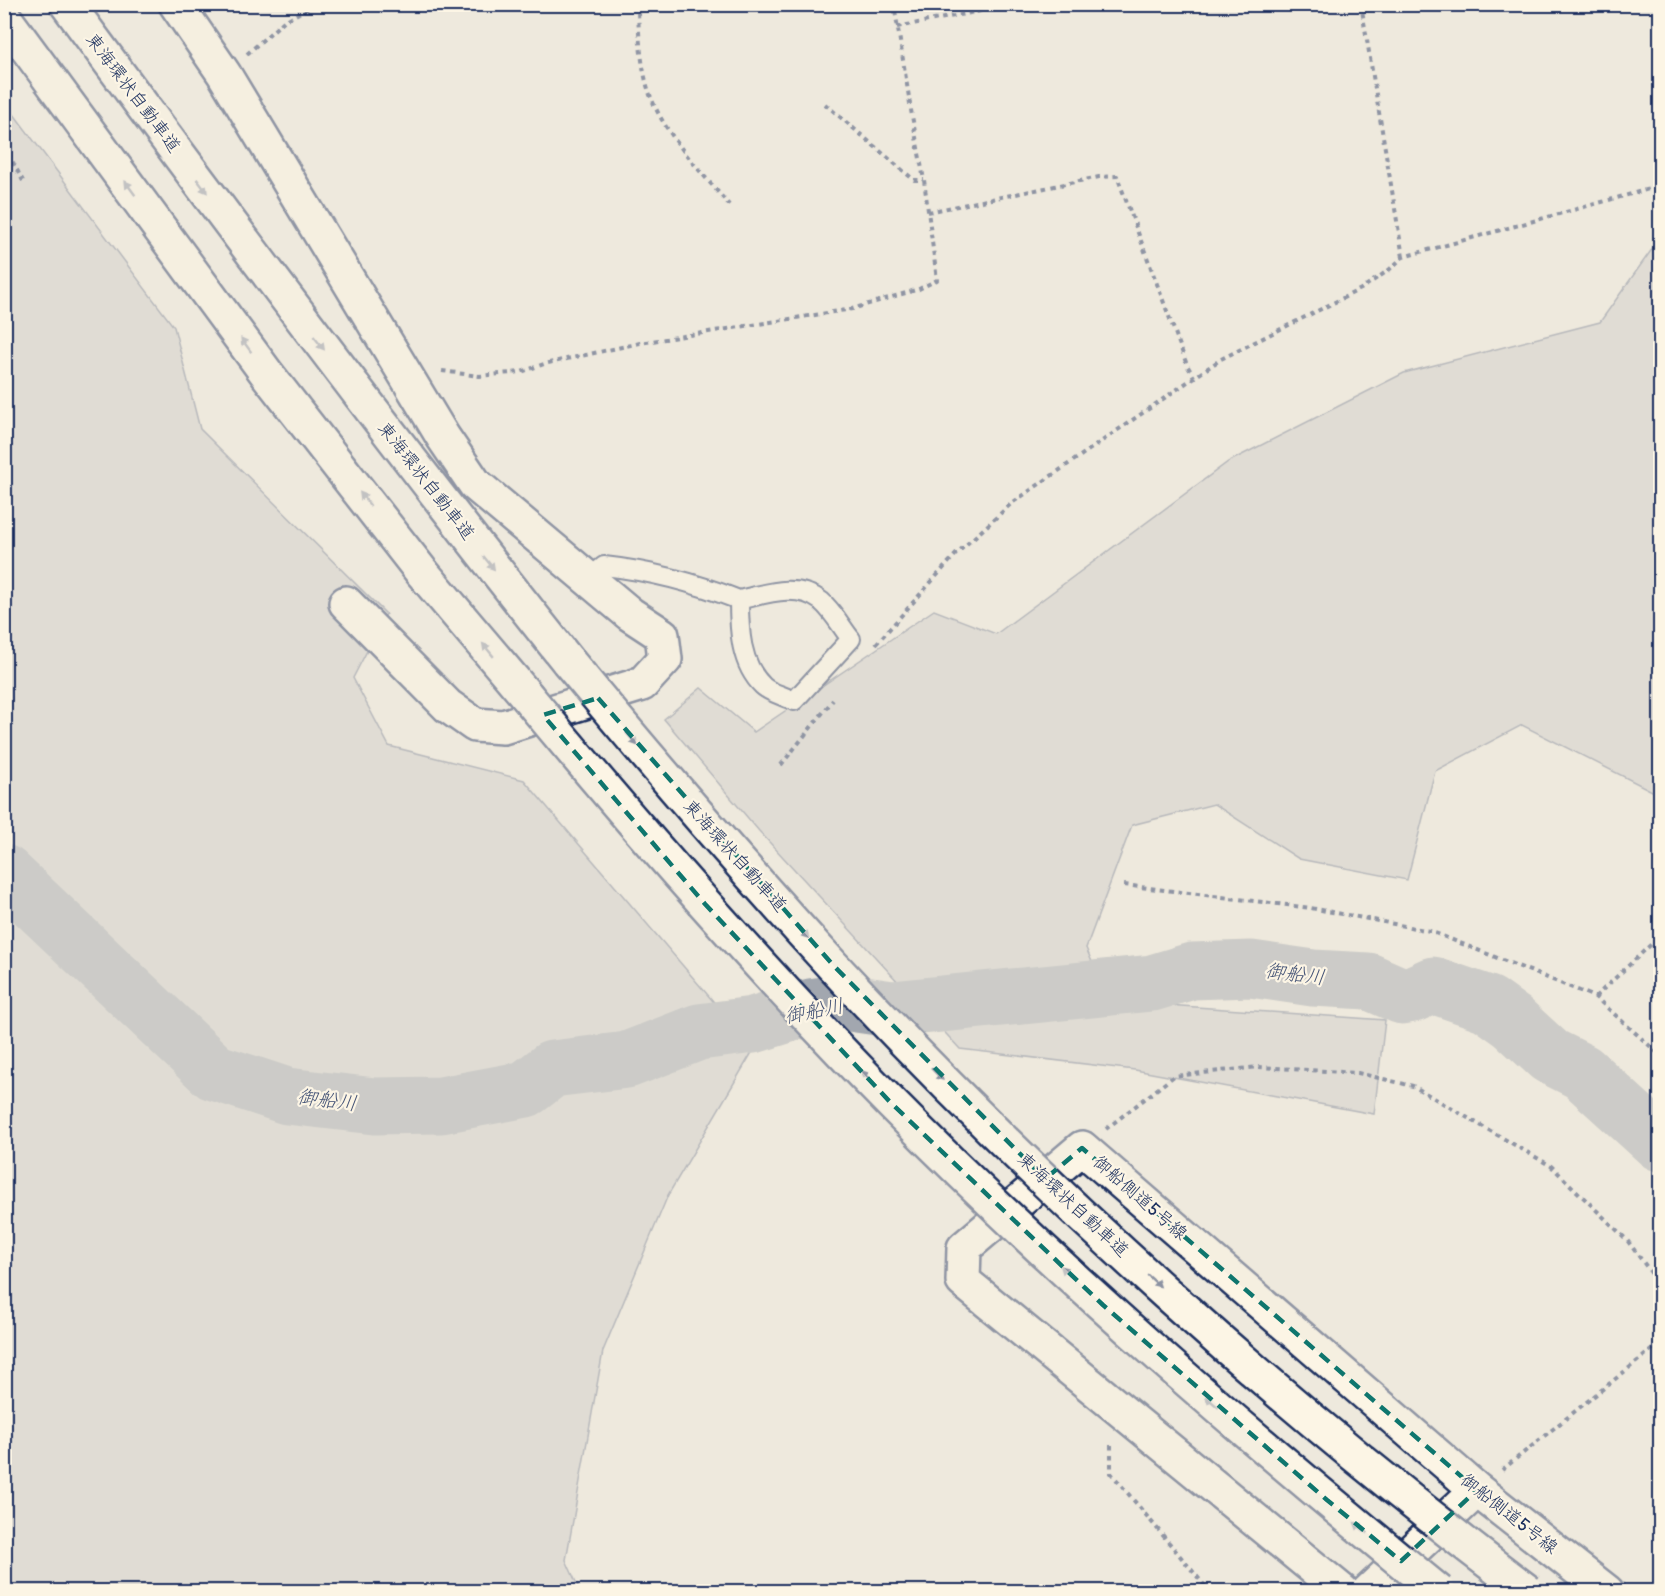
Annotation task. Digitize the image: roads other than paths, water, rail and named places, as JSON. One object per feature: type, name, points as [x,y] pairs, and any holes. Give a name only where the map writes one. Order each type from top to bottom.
[{"type":"main road","name":"東海環状自動車道","points":[[67,4],[307,327],[462,529],[661,773],[834,966],[1030,1165],[1142,1270],[1243,1360],[1365,1463],[1527,1592]]},
{"type":"main road","points":[[176,4],[224,74],[443,437],[475,484],[630,614],[662,635],[665,659],[642,684],[504,727],[475,725],[448,706],[346,603]]},
{"type":"main road","points":[[4,16],[267,374],[422,571],[617,804],[698,895],[891,1103],[1111,1313],[1327,1500],[1439,1592]]},
{"type":"main road","name":"御船側道5号線","points":[[1343,1592],[963,1281],[964,1248],[1082,1148],[1477,1490],[1607,1592]]},
{"type":"main road","points":[[1368,1592],[1477,1490]]},
{"type":"lane","points":[[588,579],[604,566],[635,569],[710,589],[739,600],[780,590],[802,591],[822,602],[851,639],[794,701],[764,687],[749,666],[739,632],[739,600]]},
{"type":"waterway","name":"御船川","points":[[4,873],[214,1072],[287,1096],[375,1106],[441,1105],[526,1089],[552,1069],[627,1060],[699,1032],[753,1025],[811,1007],[843,1002],[892,1009],[1152,983],[1192,971],[1251,969],[1313,978],[1368,981],[1402,996],[1433,985],[1488,1004],[1513,1022],[1550,1056],[1582,1072],[1660,1143]]}]
